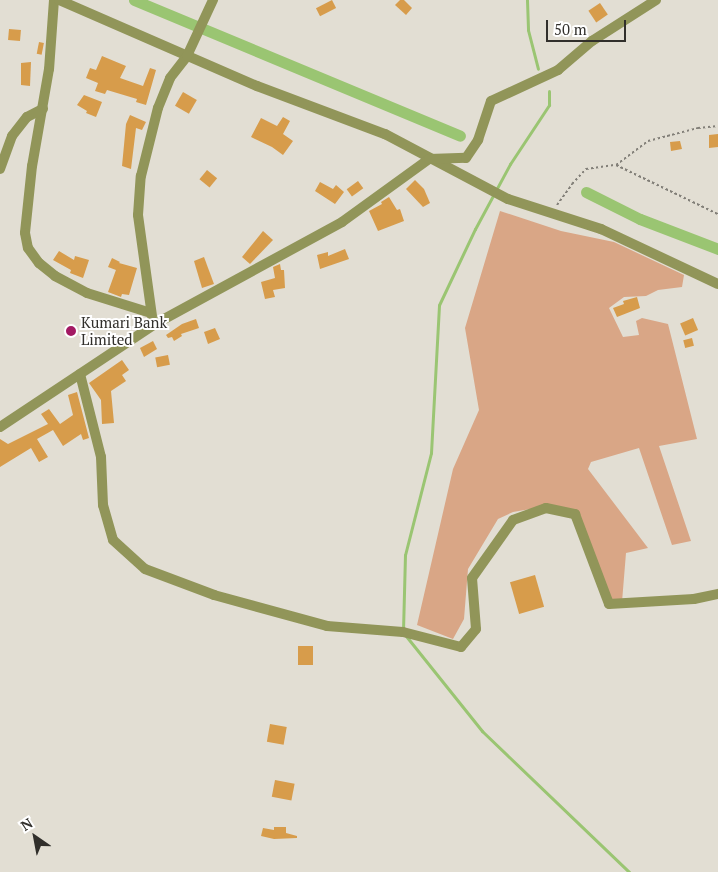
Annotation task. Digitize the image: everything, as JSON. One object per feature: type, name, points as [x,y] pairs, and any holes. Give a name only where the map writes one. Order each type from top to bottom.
[{"type":"street","points":[[54,0],[49,68],[32,166],[26,232],[28,248],[39,263],[55,276],[87,293],[151,313]]},
{"type":"street","points":[[59,0],[257,86],[385,134],[429,159],[508,199],[601,229],[718,284]]},
{"type":"street","points":[[156,324],[151,313],[138,215],[141,176],[158,108],[170,78],[187,56],[214,0]]},
{"type":"street","points":[[0,428],[156,324],[342,222],[429,159],[466,158],[478,140],[491,101],[558,70],[592,41],[656,0]]},
{"type":"street","points":[[0,168],[12,136],[27,117],[43,110]]},
{"type":"street","points":[[80,374],[100,457],[103,505],[113,540],[145,569],[214,595],[327,626],[403,632],[461,647],[476,629],[472,578],[513,520],[546,508],[575,514],[609,604],[694,599],[718,594]]},
{"type":"path","points":[[552,213],[572,184],[586,169],[616,165],[648,141],[698,128],[718,126]]},
{"type":"path","points":[[616,165],[718,214]]},
{"type":"shaded area","points":[[500,211],[561,231],[614,242],[684,275],[682,287],[658,290],[646,296],[624,297],[609,308],[623,337],[639,335],[636,321],[642,318],[668,324],[697,439],[659,446],[691,541],[672,545],[639,448],[591,462],[588,469],[648,548],[626,553],[622,602],[611,600],[578,511],[548,506],[513,512],[498,519],[468,569],[464,619],[453,639],[417,625],[453,469],[479,410],[465,328]]},
{"type":"building","points":[[332,0],[336,8],[320,16],[316,8]]},
{"type":"building","points":[[400,0],[404,0],[412,8],[406,15],[395,5]]},
{"type":"building","points":[[600,3],[608,15],[596,22],[588,11]]},
{"type":"building","points":[[9,29],[21,30],[20,41],[8,40]]},
{"type":"building","points":[[39,42],[44,43],[42,55],[37,54]]},
{"type":"building","points":[[102,56],[126,66],[120,78],[143,86],[150,68],[156,70],[146,105],[136,102],[137,99],[107,90],[105,94],[95,91],[98,83],[86,78],[90,68],[96,70]]},
{"type":"building","points":[[31,62],[30,86],[21,85],[21,63]]},
{"type":"building","points":[[183,92],[197,100],[189,114],[175,106]]},
{"type":"building","points":[[84,95],[102,102],[96,117],[86,113],[87,111],[77,105]]},
{"type":"building","points":[[130,115],[146,122],[142,130],[136,128],[131,169],[122,166],[126,124]]},
{"type":"building","points":[[283,117],[290,121],[283,134],[293,141],[283,155],[272,147],[251,137],[261,118],[277,126]]},
{"type":"building","points":[[718,134],[718,147],[709,148],[709,135]]},
{"type":"building","points":[[680,141],[682,149],[671,151],[670,142]]},
{"type":"building","points":[[207,170],[217,178],[210,188],[199,179]]},
{"type":"building","points":[[415,180],[424,189],[430,203],[423,207],[406,189]]},
{"type":"building","points":[[358,181],[363,188],[352,197],[347,189]]},
{"type":"building","points":[[320,182],[333,189],[336,185],[344,192],[335,204],[315,191]]},
{"type":"building","points":[[389,197],[397,210],[400,209],[404,221],[378,231],[369,211],[382,204],[381,202]]},
{"type":"building","points":[[263,231],[273,240],[250,264],[242,257]]},
{"type":"building","points":[[345,249],[349,259],[320,269],[317,255],[328,252],[328,256]]},
{"type":"building","points":[[59,251],[74,260],[75,256],[89,260],[83,278],[70,273],[71,270],[53,260]]},
{"type":"building","points":[[204,257],[214,284],[202,288],[194,261]]},
{"type":"building","points":[[112,258],[119,263],[137,268],[129,295],[122,294],[121,297],[108,292],[116,270],[108,267]]},
{"type":"building","points":[[280,264],[281,270],[284,270],[285,288],[273,290],[275,297],[265,299],[261,282],[275,278],[273,267]]},
{"type":"building","points":[[637,297],[640,308],[617,317],[613,308],[624,304],[623,301]]},
{"type":"building","points":[[693,318],[698,330],[685,335],[680,323]]},
{"type":"building","points":[[196,319],[199,328],[181,334],[182,336],[174,341],[172,337],[168,338],[166,335],[182,324]]},
{"type":"building","points":[[215,328],[220,339],[208,344],[204,332]]},
{"type":"building","points":[[692,338],[694,346],[685,348],[683,340]]},
{"type":"building","points":[[153,341],[157,349],[144,357],[140,348]]},
{"type":"building","points":[[168,355],[170,365],[157,367],[155,357]]},
{"type":"building","points":[[122,360],[129,370],[122,375],[126,381],[111,391],[114,423],[102,424],[101,400],[89,383]]},
{"type":"building","points":[[77,392],[89,438],[83,440],[81,434],[63,446],[53,430],[37,439],[48,457],[39,462],[31,448],[0,467],[0,439],[8,444],[48,424],[41,414],[49,409],[60,424],[73,415],[68,395]]},
{"type":"building","points":[[535,575],[544,607],[519,614],[510,582]]},
{"type":"building","points":[[298,646],[313,646],[313,665],[298,665]]},
{"type":"building","points":[[270,724],[287,727],[284,745],[267,742]]},
{"type":"building","points":[[275,780],[295,784],[291,801],[272,797]]},
{"type":"building","points":[[274,827],[286,827],[286,833],[297,836],[297,838],[274,839],[261,836],[263,828],[274,830]]},
{"type":"waterway","points":[[134,0],[460,136]]},
{"type":"waterway","points":[[527,0],[528,30],[538,69]]},
{"type":"waterway","points":[[403,631],[405,555],[431,453],[439,305],[475,229],[510,164],[549,105],[549,91]]},
{"type":"waterway","points":[[586,192],[640,219],[718,249]]},
{"type":"waterway","points":[[406,636],[482,731],[629,872]]},
{"type":"place","name":"Kumari Bank Limited","points":[[71,331]]}]
